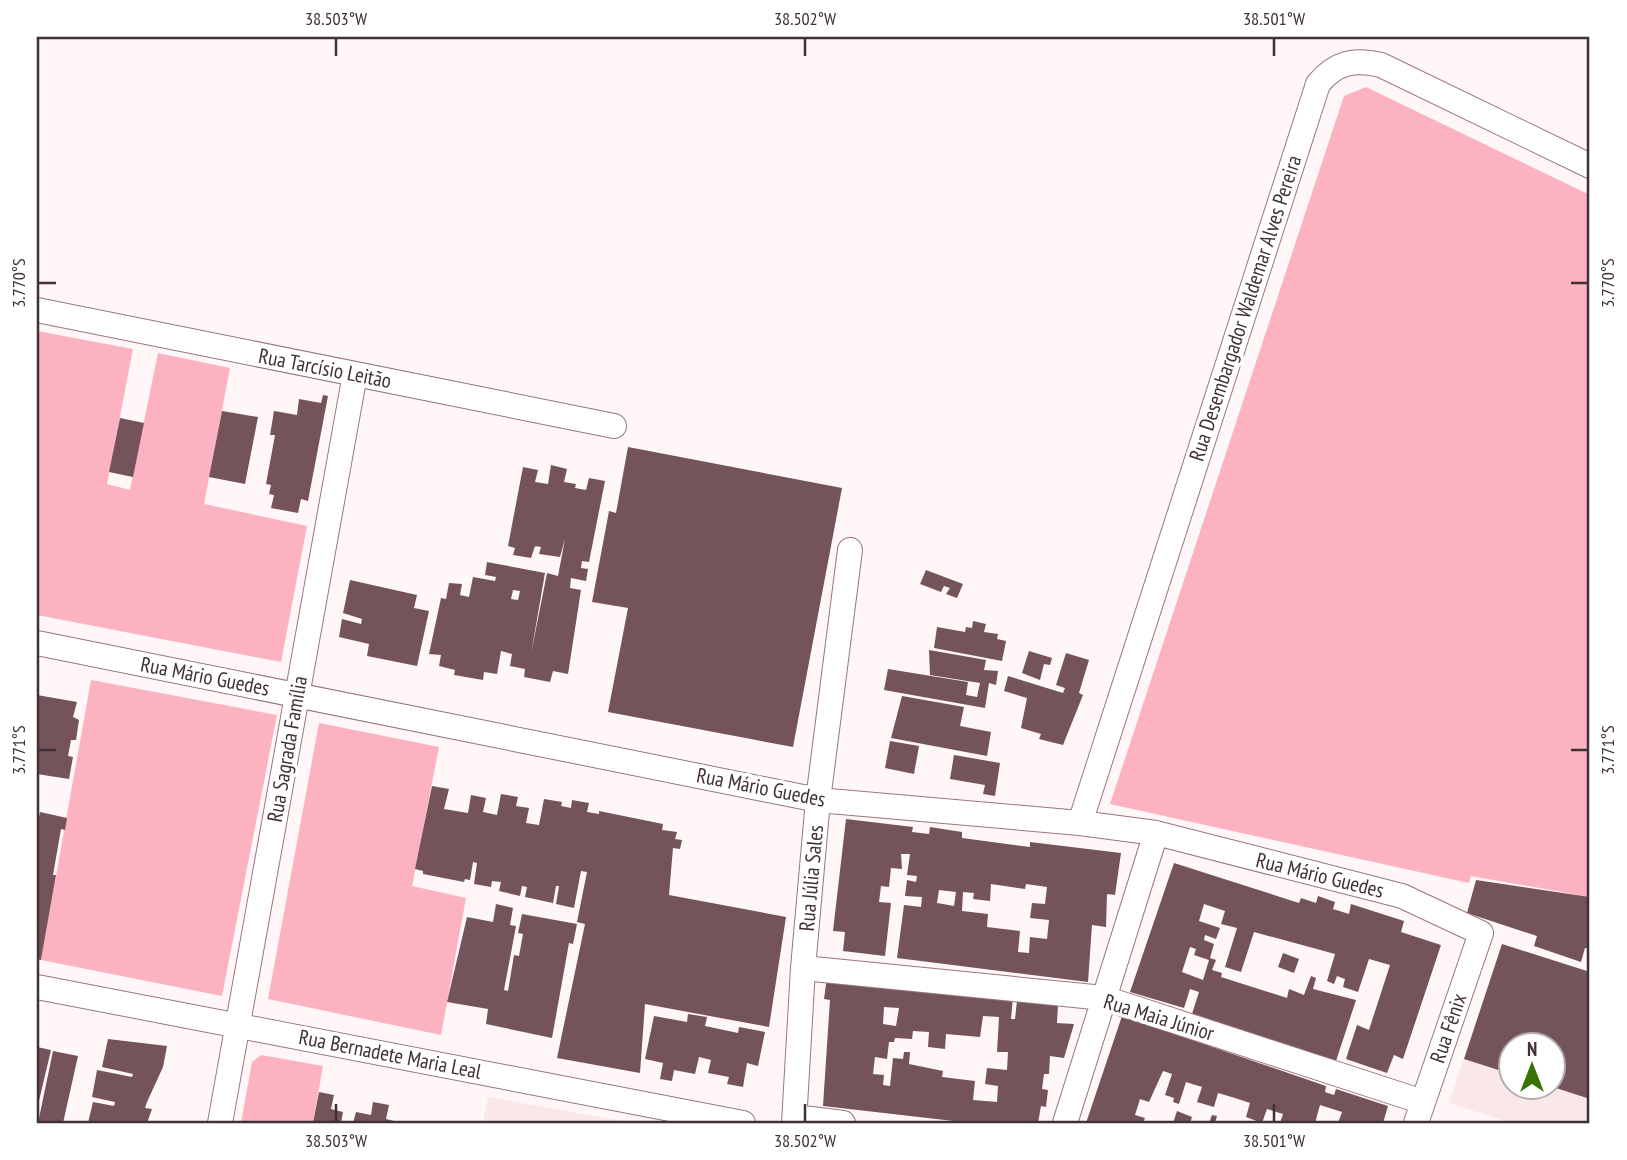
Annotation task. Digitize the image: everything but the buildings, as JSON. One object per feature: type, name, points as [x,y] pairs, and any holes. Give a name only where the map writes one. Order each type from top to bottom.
[{"type":"street","name":"Rua Desembargador Waldemar Alves Pereira","points":[[1080,823],[1312,99],[1323,77],[1343,63],[1362,61],[1381,65],[1590,166]]},
{"type":"street","name":"Rua Tarcísio Leitão","points":[[37,310],[614,426]]},
{"type":"street","name":"Rua Sagrada Família","points":[[220,1123],[355,374]]},
{"type":"street","name":"Rua Júlia Sales","points":[[795,1120],[803,968],[818,800],[850,550]]},
{"type":"street","name":"Rua Mário Guedes","points":[[37,643],[297,693],[818,800],[1080,823],[1156,833],[1402,895],[1481,933]]},
{"type":"street","points":[[1065,1123],[1156,833]]},
{"type":"street","name":"Rua Fênix","points":[[1419,1112],[1481,933]]},
{"type":"street","name":"Rua Maia Júnior","points":[[803,968],[1104,998],[1419,1112]]},
{"type":"street","name":"Rua Bernadete Maria Leal","points":[[37,987],[743,1123]]},
{"type":"street","points":[[795,1120],[843,1123]]},
{"type":"shaded area","points":[[1366,87],[1590,195],[1590,897],[1471,876],[1469,883],[1110,804],[1344,96]]},
{"type":"shaded area","points":[[37,331],[133,349],[107,484],[130,490],[158,353],[230,368],[204,504],[307,526],[281,662],[37,615]]},
{"type":"shaded area","points":[[91,680],[277,715],[222,996],[41,960]]},
{"type":"shaded area","points":[[319,723],[439,747],[412,886],[466,898],[441,1035],[268,999]]},
{"type":"shaded area","points":[[1502,944],[1590,972],[1590,1123],[1511,1123],[1449,1103]]},
{"type":"shaded area","points":[[261,1055],[323,1066],[313,1123],[241,1123],[252,1062]]},
{"type":"shaded area","points":[[488,1097],[633,1123],[483,1123]]}]
